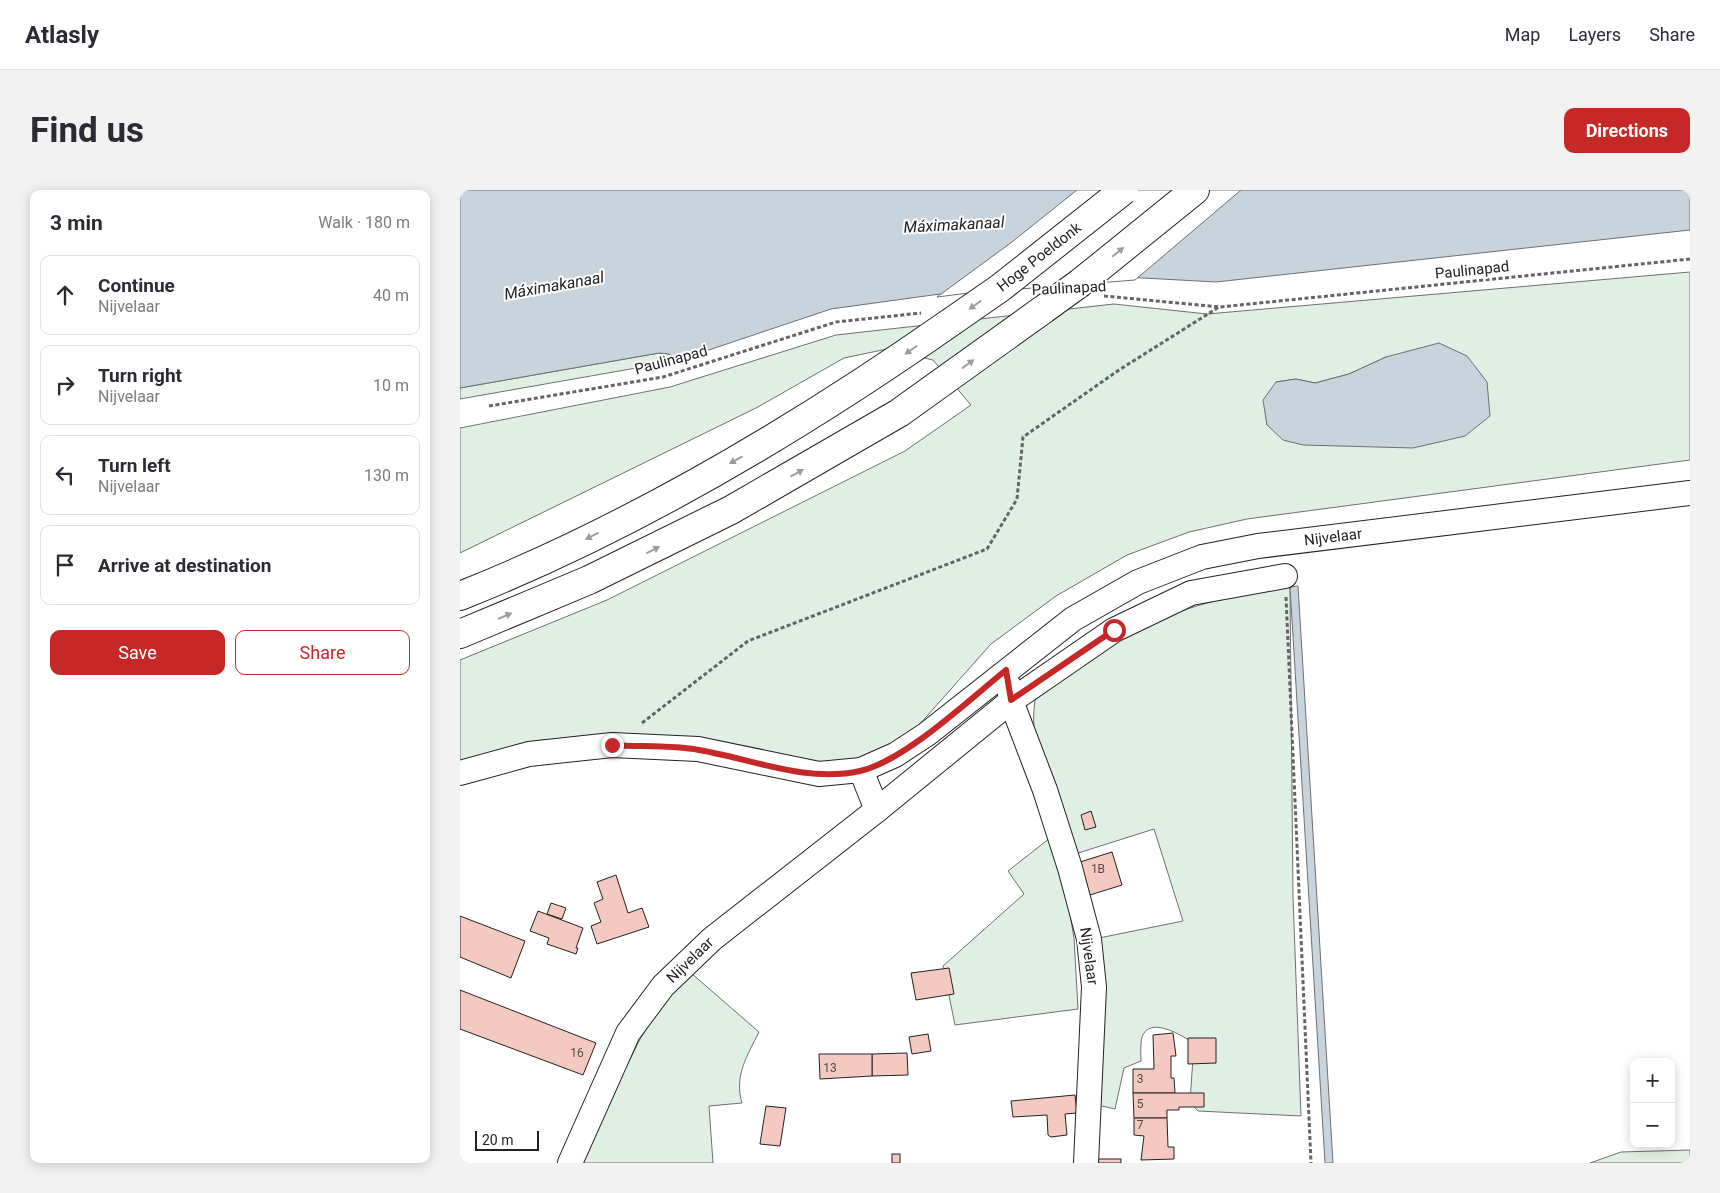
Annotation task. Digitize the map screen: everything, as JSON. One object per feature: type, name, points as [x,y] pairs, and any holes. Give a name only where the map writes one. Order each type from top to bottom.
[{"type":"highway","name":"Hoge Poeldonk","points":[[460,596],[567,549],[707,476],[778,436],[898,359],[1000,288],[1124,190]]},
{"type":"highway","points":[[460,634],[647,553],[731,510],[899,413],[1080,283],[1194,190]]},
{"type":"street","name":"Nijvelaar","points":[[460,773],[528,754],[612,745],[698,749],[819,774],[861,770],[895,755],[927,734],[1006,670],[1074,619],[1130,586],[1202,557],[1258,546],[1690,493]]},
{"type":"street","name":"Nijvelaar","points":[[570,1163],[628,1034],[663,986],[712,938],[877,810],[1011,700],[1114,630],[1191,593],[1285,576]]},
{"type":"street","name":"Nijvelaar","points":[[1006,670],[1011,700],[1045,790],[1070,868],[1089,939],[1094,987],[1086,1163]]},
{"type":"street","points":[[861,770],[877,810]]},
{"type":"path","name":"Paulinapad","points":[[1095,295],[1220,307],[1690,259]]},
{"type":"path","points":[[612,745],[748,641],[987,549],[1018,499],[1023,437],[1119,370],[1220,307]]},
{"type":"path","name":"Paulinapad","points":[[489,406],[663,376],[836,322],[922,313]]},
{"type":"path","points":[[1285,576],[1312,1163]]},
{"type":"green space","points":[[1690,272],[1690,460],[1247,519],[1189,532],[1127,555],[1056,596],[991,644],[911,734],[856,762],[818,765],[700,738],[613,733],[527,742],[460,764],[460,660],[607,600],[905,451],[971,405],[933,360],[887,349],[844,358],[756,408],[460,553],[460,428],[670,387],[836,335],[1114,304],[1207,314]],"holes":[[[1386,357],[1267,425],[1264,401],[1276,382],[1296,379],[1315,383],[1349,374]]]},
{"type":"green space","points":[[659,353],[669,354],[676,361],[460,399],[460,388]]},
{"type":"green space","points":[[1290,587],[1293,897],[1301,1116],[1198,1111],[1190,1102],[1194,1043],[1174,1032],[1159,1027],[1146,1031],[1142,1037],[1141,1061],[1124,1068],[1115,1109],[1093,1104],[1094,939],[1183,921],[1154,829],[1072,855],[1044,778],[1039,758],[1035,739],[1035,700],[1103,651],[1146,625],[1217,600]]},
{"type":"green space","points":[[1050,838],[1065,885],[1074,938],[1078,1009],[955,1025],[943,966],[1024,894],[1008,871]]},
{"type":"green space","points":[[691,973],[759,1032],[743,1066],[740,1084],[742,1103],[709,1106],[713,1163],[579,1163],[639,1041],[661,1005]]},
{"type":"green space","points":[[1690,1150],[1690,1163],[1590,1163],[1621,1152]]},
{"type":"water","name":"Máximakanaal","points":[[460,190],[1690,190],[1690,230],[1216,282],[1125,277],[969,290],[831,309],[676,361],[669,354],[659,353],[460,388]]},
{"type":"water","points":[[1439,343],[1467,356],[1487,382],[1490,416],[1465,436],[1413,448],[1303,445],[1283,440],[1267,425],[1263,400],[1276,382],[1296,379],[1315,383],[1349,374],[1386,357]]},
{"type":"water","points":[[1298,586],[1333,1163],[1325,1163],[1290,587]]},
{"type":"pier","points":[[1077,190],[1241,190],[1135,280],[937,297],[1012,242]]},
{"type":"building","points":[[1091,811],[1096,827],[1085,830],[1081,815]]},
{"type":"building","points":[[1112,852],[1122,885],[1090,895],[1080,862]]},
{"type":"building","points":[[616,875],[628,913],[642,908],[649,927],[597,944],[591,926],[601,922],[594,903],[603,899],[597,882]]},
{"type":"building","points":[[551,903],[566,908],[562,919],[547,914]]},
{"type":"building","points":[[538,911],[583,928],[576,948],[578,948],[576,954],[547,944],[549,938],[530,931]]},
{"type":"building","points":[[460,916],[525,941],[511,978],[460,957]]},
{"type":"building","points":[[949,968],[954,994],[916,1000],[911,973]]},
{"type":"building","points":[[460,990],[596,1043],[583,1075],[460,1029]]},
{"type":"building","points":[[1173,1033],[1176,1056],[1171,1056],[1171,1078],[1174,1078],[1175,1093],[1133,1093],[1133,1069],[1154,1069],[1153,1035]]},
{"type":"building","points":[[928,1034],[931,1051],[912,1054],[909,1037]]},
{"type":"building","points":[[1188,1038],[1216,1038],[1216,1063],[1188,1064]]},
{"type":"building","points":[[907,1053],[908,1075],[872,1076],[872,1054]]},
{"type":"building","points":[[819,1054],[872,1054],[872,1076],[820,1079]]},
{"type":"building","points":[[1133,1093],[1204,1093],[1204,1107],[1179,1107],[1179,1110],[1167,1110],[1167,1118],[1134,1118]]},
{"type":"building","points":[[1075,1095],[1077,1113],[1065,1114],[1067,1135],[1051,1137],[1048,1135],[1047,1115],[1013,1117],[1011,1101]]},
{"type":"building","points":[[766,1106],[786,1108],[780,1146],[760,1144]]},
{"type":"building","points":[[1134,1118],[1167,1118],[1168,1147],[1174,1147],[1174,1159],[1141,1160],[1144,1136],[1134,1135]]},
{"type":"building","points":[[892,1154],[900,1154],[900,1163],[892,1163]]},
{"type":"building","points":[[1097,1159],[1121,1159],[1121,1163],[1097,1163]]},
{"type":"route","points":[[612,745],[698,749],[779,768],[819,774],[861,770],[895,755],[927,734],[1006,670],[1011,700],[1114,630]]}]
